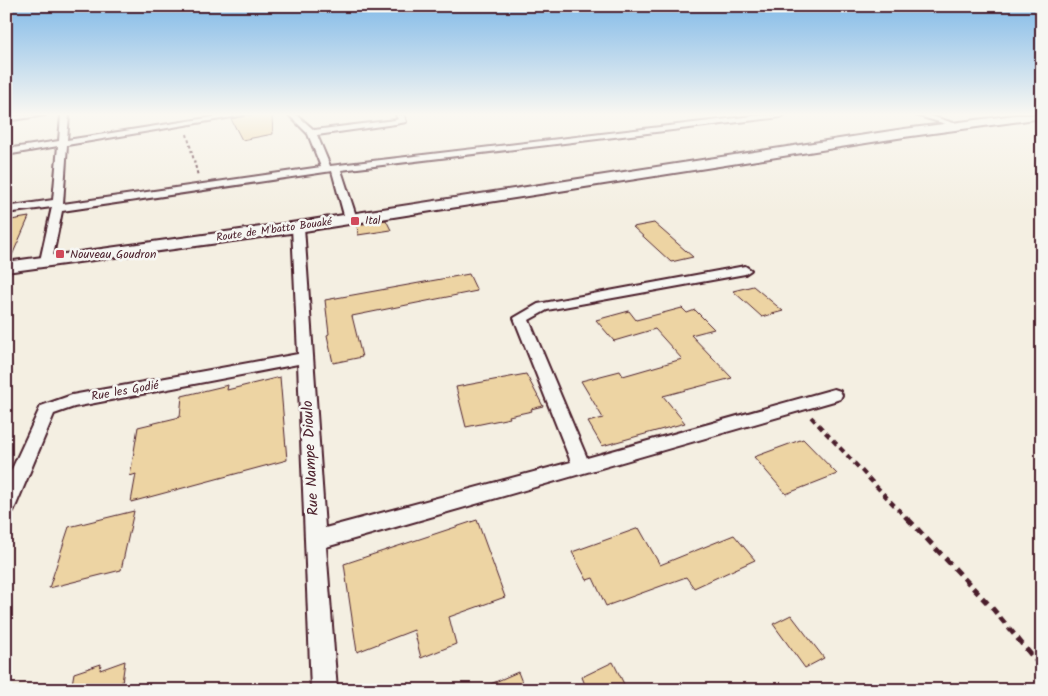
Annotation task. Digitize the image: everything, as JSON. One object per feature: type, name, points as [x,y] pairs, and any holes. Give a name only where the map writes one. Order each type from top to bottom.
[{"type":"street","points":[[6,152],[34,147]]},
{"type":"street","points":[[46,261],[58,206],[62,147]]},
{"type":"street","points":[[320,147],[332,169],[350,219]]},
{"type":"street","points":[[6,210],[58,206],[332,169],[511,147]]},
{"type":"street","name":"Route de M'batto Bouaké","points":[[6,267],[298,227],[815,147]]},
{"type":"street","name":"Rue Nampe Dioulo","points":[[298,227],[324,690]]},
{"type":"street","points":[[582,468],[521,318],[542,307],[745,270]]},
{"type":"street","name":"Rue les Godié","points":[[6,505],[46,410],[72,401],[305,358]]},
{"type":"street","points":[[316,540],[582,468],[834,395]]},
{"type":"path","points":[[189,147],[201,187]]},
{"type":"path","points":[[800,405],[993,609],[1042,668]]},
{"type":"building","points":[[29,217],[10,260],[6,260],[6,228],[11,220]]},
{"type":"building","points":[[386,220],[391,230],[358,235],[357,225]]},
{"type":"building","points":[[654,223],[693,257],[671,262],[633,227]]},
{"type":"building","points":[[469,274],[477,291],[352,316],[362,357],[333,363],[327,335],[329,334],[325,300]]},
{"type":"building","points":[[753,286],[783,311],[762,317],[733,291]]},
{"type":"building","points":[[682,308],[687,313],[695,310],[714,329],[691,335],[732,378],[663,396],[685,423],[602,446],[588,422],[603,418],[581,381],[620,371],[623,376],[682,359],[655,329],[614,341],[596,320],[629,311],[636,320]]},
{"type":"building","points":[[526,374],[543,406],[531,409],[532,411],[509,416],[510,418],[466,427],[456,387]]},
{"type":"building","points":[[280,377],[287,460],[131,502],[136,474],[130,476],[138,427],[180,417],[182,396],[228,385],[227,390]]},
{"type":"building","points":[[803,439],[837,474],[786,494],[754,457]]},
{"type":"building","points":[[134,511],[121,570],[49,588],[69,527]]},
{"type":"building","points":[[477,520],[505,597],[449,617],[456,644],[421,658],[414,630],[357,652],[344,564]]},
{"type":"building","points":[[639,528],[660,565],[734,535],[755,560],[694,588],[686,577],[606,606],[593,578],[587,580],[572,552]]},
{"type":"building","points":[[791,615],[824,658],[805,668],[773,624]]},
{"type":"building","points":[[125,661],[121,690],[71,690],[74,673],[101,664],[100,670]]},
{"type":"building","points":[[613,662],[627,690],[587,690],[582,677]]},
{"type":"building","points":[[518,672],[525,690],[477,690]]},
{"type":"place","name":"Ital","points":[[355,221]]},
{"type":"place","name":"Nouveau Goudron","points":[[60,254]]}]
